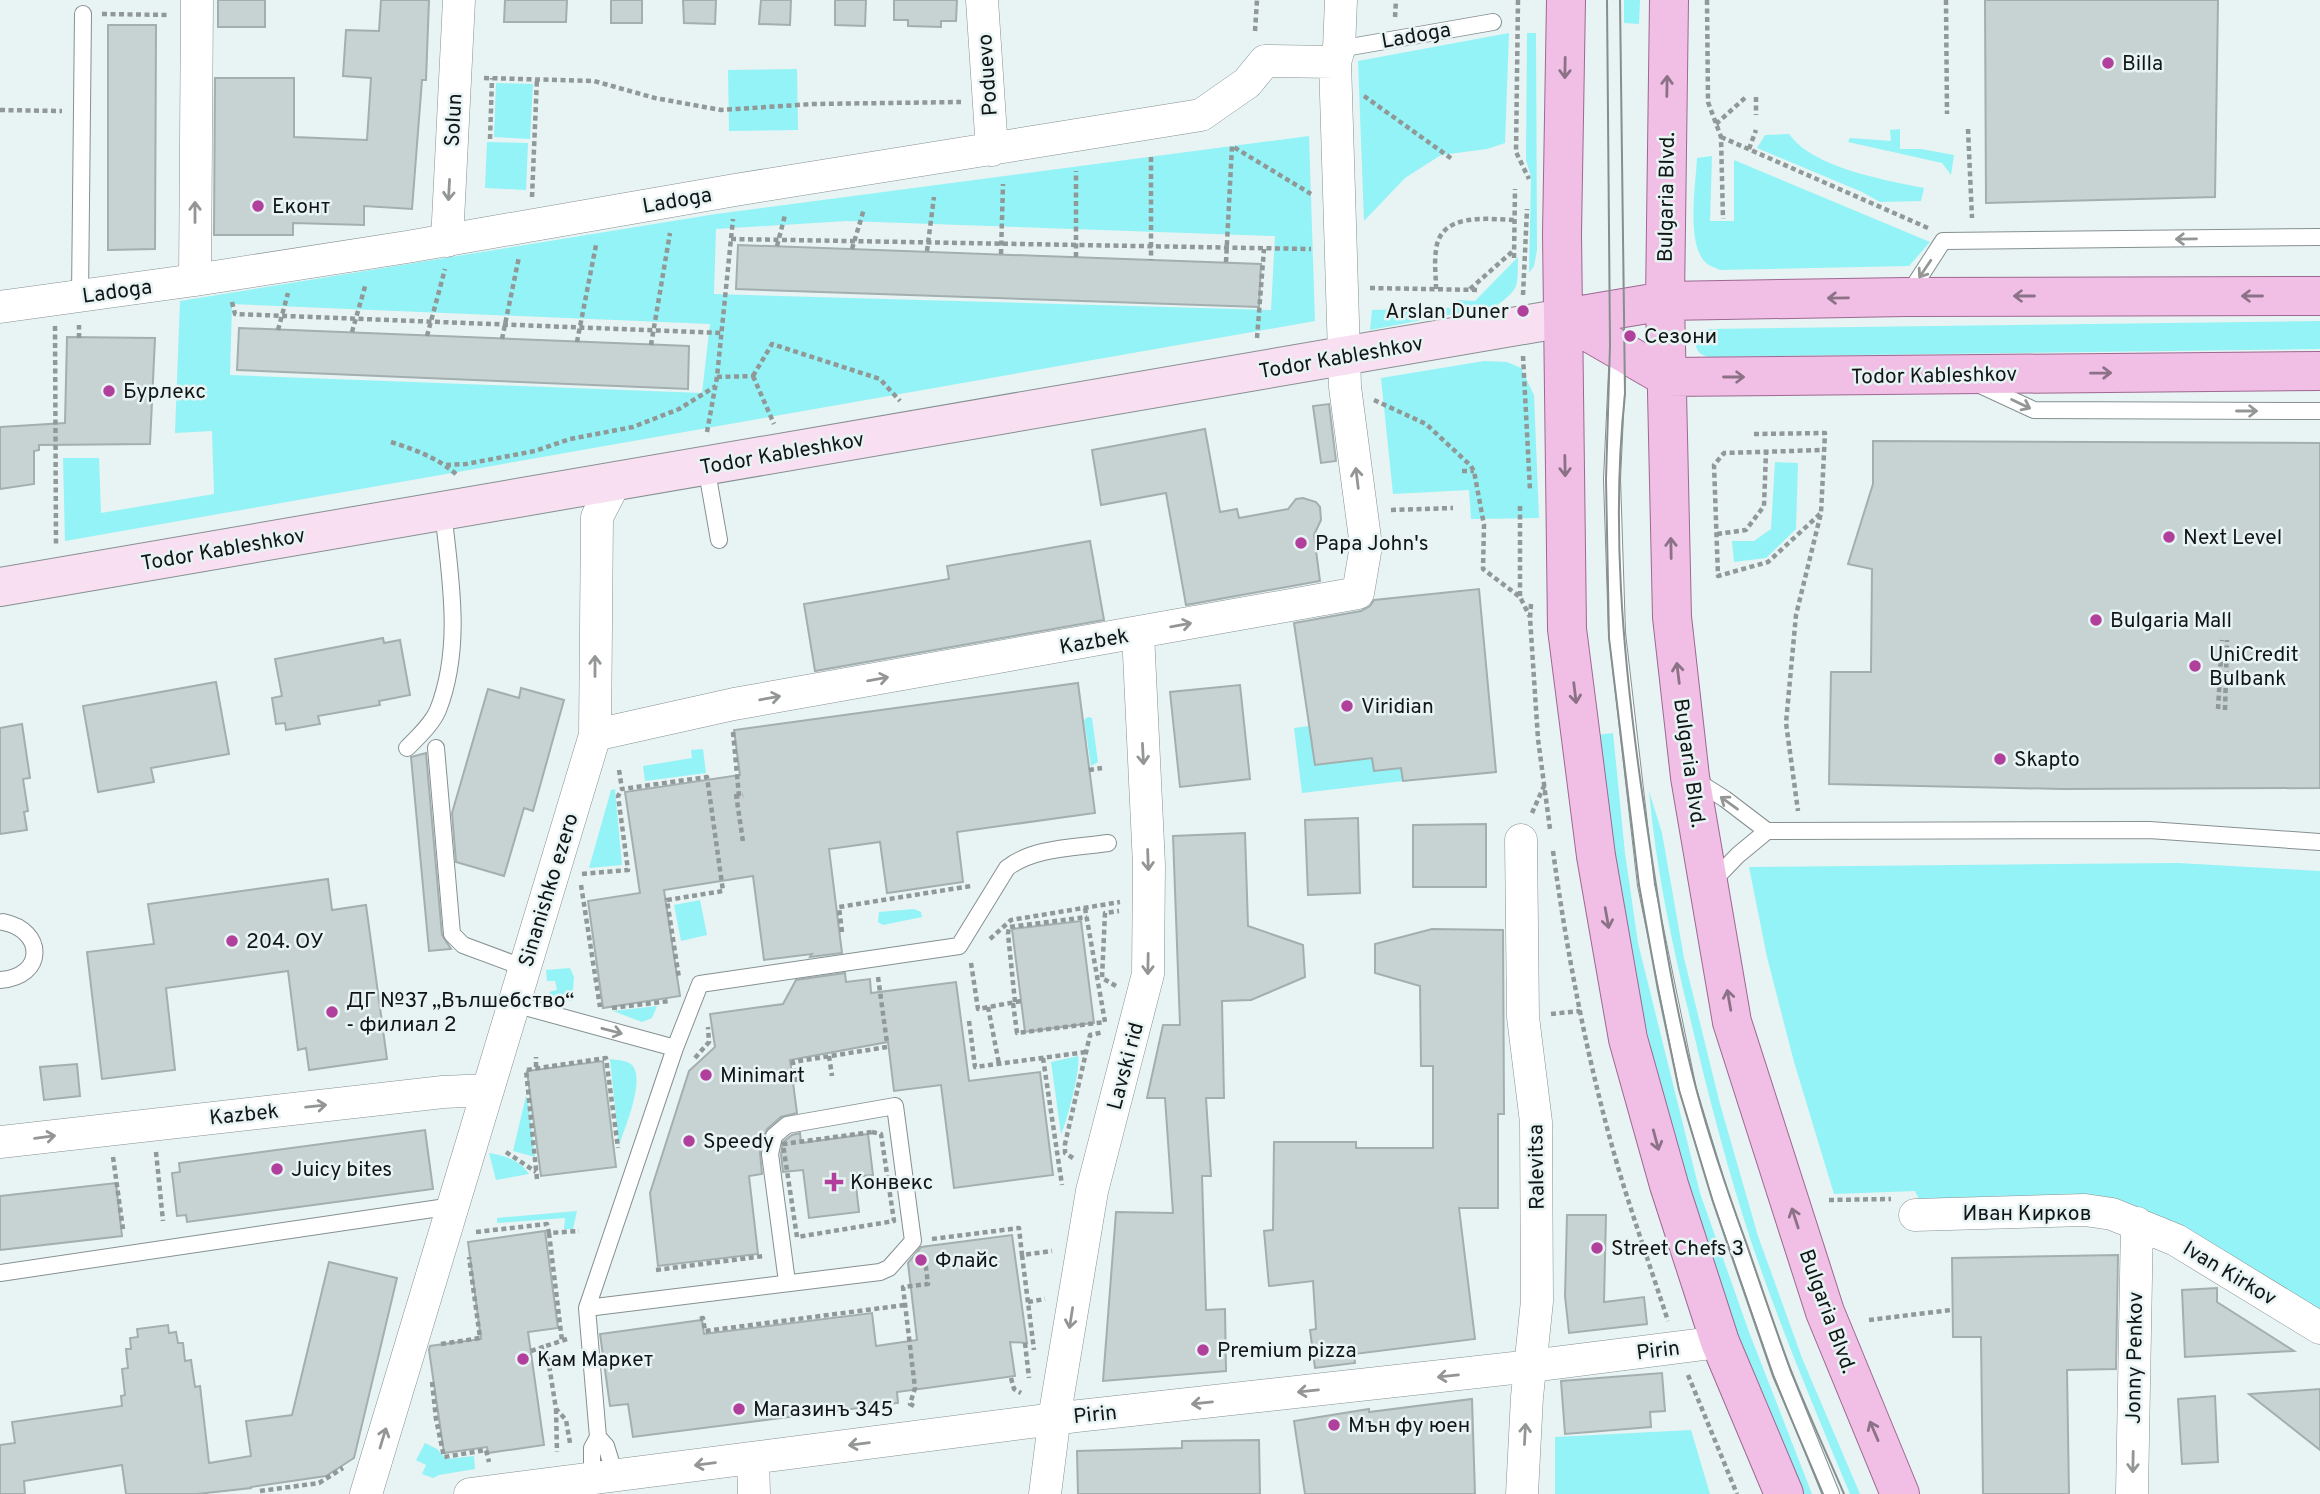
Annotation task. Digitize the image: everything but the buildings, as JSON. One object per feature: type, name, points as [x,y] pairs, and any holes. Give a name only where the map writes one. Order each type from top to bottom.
[{"type":"main road","points":[[1566,0],[1562,234],[1567,629],[1596,856],[1628,1040],[1669,1185],[1720,1342],[1784,1494]]},
{"type":"main road","name":"Bulgaria Blvd.","points":[[1669,0],[1665,301],[1672,617],[1690,778],[1732,1022],[1825,1312],[1900,1494]]},
{"type":"main road","name":"Todor Kableshkov","points":[[0,587],[615,481],[706,453],[1344,372],[1564,318],[1617,329],[1665,301],[1906,297],[2320,296]]},
{"type":"main road","points":[[1617,329],[1666,377]]},
{"type":"main road","name":"Todor Kableshkov","points":[[1666,377],[2320,371]]},
{"type":"street","name":"Solun","points":[[446,255],[459,0]]},
{"type":"street","name":"Poduevo","points":[[982,0],[992,150]]},
{"type":"street","points":[[1341,0],[1337,55],[1344,372]]},
{"type":"street","points":[[195,280],[197,7]]},
{"type":"street","name":"Ladoga","points":[[0,307],[79,311],[195,280],[446,255],[531,226],[735,190],[1201,115],[1247,83],[1265,61],[1337,55]]},
{"type":"street","name":"Kazbek","points":[[595,735],[734,704],[1358,593],[1366,546],[1344,372]]},
{"type":"street","name":"Sinanishko ezero","points":[[366,1494],[460,1220],[488,1090],[595,735],[597,517],[615,481]]},
{"type":"street","name":"Lavski rid","points":[[1045,1494],[1054,1419],[1092,1191],[1148,974],[1149,865],[1138,633]]},
{"type":"street","name":"Ralevitsa","points":[[1521,840],[1523,1017],[1536,1122],[1537,1301],[1527,1397],[1522,1494]]},
{"type":"street","name":"Kazbek","points":[[0,1142],[429,1093],[488,1090]]},
{"type":"street","name":"Иван Кирков","points":[[1915,1215],[2085,1210],[2112,1214],[2137,1223]]},
{"type":"street","name":"Ivan Kirkov","points":[[2137,1223],[2176,1240],[2320,1328]]},
{"type":"street","name":"Jonny Penkov","points":[[2132,1494],[2137,1223]]},
{"type":"street","name":"Pirin","points":[[470,1494],[1054,1419],[1531,1366],[1720,1342]]},
{"type":"street","points":[[753,1458],[754,1494]]},
{"type":"lane","points":[[79,311],[83,14]]},
{"type":"lane","name":"Ladoga","points":[[1337,55],[1493,22]]},
{"type":"lane","points":[[1906,297],[1943,242],[2320,237]]},
{"type":"lane","points":[[1617,329],[1612,478],[1616,633],[1646,885],[1688,1090],[1716,1182],[1782,1373],[1831,1494]]},
{"type":"lane","points":[[1959,374],[2034,410],[2320,411]]},
{"type":"lane","points":[[706,453],[719,540]]},
{"type":"lane","points":[[407,748],[437,712],[450,667],[454,615],[443,511]]},
{"type":"lane","points":[[436,748],[452,934],[463,945],[525,968]]},
{"type":"lane","points":[[1690,778],[1725,799],[1767,831]]},
{"type":"lane","points":[[1709,886],[1738,855],[1767,831],[2149,830],[2320,842]]},
{"type":"lane","points":[[604,1477],[592,1448],[598,1437],[587,1308],[675,1048],[700,984],[959,946],[1007,869],[1017,860],[1031,855],[1108,843]]},
{"type":"lane","points":[[0,980],[22,976],[31,967],[34,955],[25,931],[4,922]]},
{"type":"lane","points":[[514,1004],[675,1048]]},
{"type":"lane","points":[[587,1308],[885,1270],[914,1241],[895,1106],[787,1125],[774,1136],[770,1154],[787,1282]]},
{"type":"lane","points":[[0,1273],[460,1220]]},
{"type":"lane","points":[[598,1437],[606,1446],[604,1477]]},
{"type":"path","points":[[1255,31],[1257,0]]},
{"type":"path","points":[[1518,0],[1516,152],[1529,177],[1528,190]]},
{"type":"path","points":[[1707,0],[1707,102],[1721,137],[1723,219]]},
{"type":"path","points":[[1946,0],[1947,114]]},
{"type":"path","points":[[83,14],[197,7]]},
{"type":"path","points":[[1337,55],[1363,96],[1452,159]]},
{"type":"path","points":[[455,78],[594,81],[655,98],[721,110],[813,104],[989,102]]},
{"type":"path","points":[[490,139],[492,78]]},
{"type":"path","points":[[531,226],[537,78]]},
{"type":"path","points":[[1716,124],[1746,97]]},
{"type":"path","points":[[1756,97],[1756,115]]},
{"type":"path","points":[[0,110],[82,112]]},
{"type":"path","points":[[1968,128],[1972,218]]},
{"type":"path","points":[[1749,149],[1756,130]]},
{"type":"path","points":[[1721,137],[1924,225]]},
{"type":"path","points":[[1226,262],[1232,146],[1320,200]]},
{"type":"path","points":[[1151,157],[1151,260]]},
{"type":"path","points":[[1076,171],[1076,257]]},
{"type":"path","points":[[1001,254],[1003,184]]},
{"type":"path","points":[[1514,258],[1515,188]]},
{"type":"path","points":[[706,453],[722,333],[735,190]]},
{"type":"path","points":[[927,251],[934,197]]},
{"type":"path","points":[[1523,282],[1527,203]]},
{"type":"path","points":[[852,249],[864,209]]},
{"type":"path","points":[[777,246],[785,215]]},
{"type":"path","points":[[1436,289],[1436,248],[1444,231],[1465,219],[1514,220]]},
{"type":"path","points":[[651,345],[670,233]]},
{"type":"path","points":[[731,239],[1320,248]]},
{"type":"path","points":[[577,342],[596,245]]},
{"type":"path","points":[[1257,342],[1264,249]]},
{"type":"path","points":[[1469,290],[1513,250]]},
{"type":"path","points":[[427,335],[446,255]]},
{"type":"path","points":[[502,339],[520,257]]},
{"type":"path","points":[[352,332],[367,281]]},
{"type":"path","points":[[1384,288],[1480,290]]},
{"type":"path","points":[[278,330],[288,293]]},
{"type":"path","points":[[232,302],[235,314],[722,333]]},
{"type":"path","points":[[79,311],[79,338]]},
{"type":"path","points":[[55,325],[56,549]]},
{"type":"path","points":[[753,376],[772,344],[880,379],[903,405]]},
{"type":"path","points":[[1344,372],[1426,424],[1474,471],[1484,525],[1483,569],[1520,597]]},
{"type":"path","points":[[717,377],[753,376]]},
{"type":"path","points":[[753,376],[776,428]]},
{"type":"path","points":[[391,442],[426,454],[446,466],[466,464],[535,451],[570,439],[642,424],[679,409],[716,386]]},
{"type":"path","points":[[1754,433],[1825,433],[1821,513],[1796,615],[1786,723],[1800,830]]},
{"type":"path","points":[[1821,513],[1768,562],[1718,576],[1714,465],[1724,453],[1823,450]]},
{"type":"path","points":[[1717,534],[1746,530],[1764,506],[1766,452]]},
{"type":"path","points":[[1462,471],[1474,471]]},
{"type":"path","points":[[1520,506],[1520,597],[1530,618]]},
{"type":"path","points":[[1398,510],[1453,508]]},
{"type":"path","points":[[2218,709],[2225,640],[2225,710]]},
{"type":"path","points":[[732,727],[738,796],[743,795]]},
{"type":"path","points":[[1089,770],[1102,768]]},
{"type":"path","points":[[588,873],[628,870],[618,796],[622,789],[619,770]]},
{"type":"path","points":[[735,773],[743,842]]},
{"type":"path","points":[[622,789],[706,777],[723,891],[667,901],[680,987]]},
{"type":"path","points":[[581,881],[600,1009]]},
{"type":"path","points":[[842,932],[839,907],[975,886]]},
{"type":"path","points":[[1011,920],[1121,901],[1123,911],[1105,913],[1102,978],[1117,987],[1117,995]]},
{"type":"path","points":[[1085,908],[1087,917],[1105,1022],[1017,1034],[1007,927],[1087,917]]},
{"type":"path","points":[[970,957],[978,1009],[1021,1001]]},
{"type":"path","points":[[796,1082],[793,1062],[887,1045],[876,958]]},
{"type":"path","points":[[590,1000],[600,1009],[678,1000]]},
{"type":"path","points":[[988,1007],[999,1064]]},
{"type":"path","points":[[969,1021],[975,1067],[1087,1052]]},
{"type":"path","points":[[1078,1164],[1065,1153],[1065,1144],[1090,1035],[1111,1028]]},
{"type":"path","points":[[708,1030],[709,1042]]},
{"type":"path","points":[[830,1056],[832,1076]]},
{"type":"path","points":[[536,1058],[536,1067]]},
{"type":"path","points":[[537,1179],[526,1070],[536,1067],[606,1058],[619,1160]]},
{"type":"path","points":[[1044,1058],[1062,1185]]},
{"type":"path","points":[[872,1132],[881,1134],[894,1221],[797,1237],[783,1144],[872,1132]]},
{"type":"path","points":[[156,1148],[163,1221]]},
{"type":"path","points":[[506,1152],[536,1172]]},
{"type":"path","points":[[113,1153],[123,1229]]},
{"type":"path","points":[[1829,1200],[1909,1199],[1915,1215]]},
{"type":"path","points":[[460,1220],[547,1224],[564,1340],[531,1350]]},
{"type":"path","points":[[939,1238],[1018,1228],[1035,1361]]},
{"type":"path","points":[[549,1233],[579,1231]]},
{"type":"path","points":[[428,1346],[480,1338],[468,1247]]},
{"type":"path","points":[[1022,1255],[1050,1252]]},
{"type":"path","points":[[656,1270],[772,1255]]},
{"type":"path","points":[[903,1287],[915,1388],[910,1404],[914,1406]]},
{"type":"path","points":[[1028,1302],[1040,1300]]},
{"type":"path","points":[[694,1319],[703,1318],[705,1331],[905,1305]]},
{"type":"path","points":[[1869,1320],[1951,1310]]},
{"type":"path","points":[[1025,1343],[1029,1378]]},
{"type":"path","points":[[544,1454],[558,1452],[556,1409],[546,1346]]},
{"type":"path","points":[[430,1370],[444,1457],[486,1450],[489,1462],[502,1460]]},
{"type":"path","points":[[1011,1378],[1017,1391]]},
{"type":"path","points":[[556,1409],[566,1420],[570,1440]]},
{"type":"path","points":[[260,1491],[319,1483],[349,1463]]},
{"type":"shaded area","points":[[1624,0],[1640,0],[1639,24],[1624,23]]},
{"type":"shaded area","points":[[1509,33],[1505,143],[1487,149],[1441,155],[1405,178],[1364,221],[1358,61]]},
{"type":"shaded area","points":[[1527,33],[1536,33],[1537,250],[1534,266],[1529,273],[1531,177],[1526,160]]},
{"type":"shaded area","points":[[797,69],[798,130],[729,131],[728,70]]},
{"type":"shaded area","points":[[496,83],[533,84],[530,139],[494,137]]},
{"type":"shaded area","points":[[1900,129],[1900,149],[1921,149],[1954,155],[1951,175],[1942,163],[1848,142],[1850,138],[1891,141],[1890,130]]},
{"type":"shaded area","points":[[1789,134],[1800,146],[1832,164],[1924,188],[1921,201],[1880,202],[1757,148],[1765,135]]},
{"type":"shaded area","points":[[1309,136],[1315,321],[65,541],[63,458],[99,458],[101,513],[214,494],[212,431],[175,433],[180,301],[716,214]],"holes":[[[847,221],[1275,236],[1271,310],[714,294],[716,229]],[[232,304],[710,324],[702,393],[230,375]]]},
{"type":"shaded area","points":[[487,142],[528,143],[526,190],[485,188]]},
{"type":"shaded area","points":[[1712,156],[1710,221],[1734,221],[1734,160],[1930,242],[1909,266],[1720,270],[1707,263],[1699,253],[1694,227],[1697,158]]},
{"type":"shaded area","points":[[1518,257],[1516,286],[1510,295],[1496,306],[1370,330],[1372,310],[1455,308],[1457,300],[1475,301]]},
{"type":"shaded area","points":[[2320,321],[2320,349],[1709,357],[1699,353],[1695,343],[1702,331],[1709,329]]},
{"type":"shaded area","points":[[1484,361],[1507,362],[1521,368],[1534,395],[1539,518],[1471,519],[1469,490],[1393,494],[1381,378]]},
{"type":"shaded area","points":[[1775,462],[1798,463],[1796,529],[1766,558],[1734,562],[1732,541],[1754,541],[1771,529]]},
{"type":"shaded area","points":[[1386,646],[1403,781],[1302,793],[1294,728],[1309,726],[1315,765],[1372,758],[1374,771],[1395,768]]},
{"type":"shaded area","points":[[1092,718],[1098,762],[1091,766],[1084,720]]},
{"type":"shaded area","points":[[1613,733],[1625,853],[1638,943],[1700,1193],[1749,1332],[1812,1494],[1802,1494],[1737,1335],[1689,1195],[1656,1070],[1627,947],[1597,735]]},
{"type":"shaded area","points":[[703,749],[706,773],[645,781],[643,766],[692,758],[691,750]]},
{"type":"shaded area","points":[[615,789],[622,865],[589,868],[611,790]]},
{"type":"shaded area","points":[[1649,791],[1662,833],[1684,958],[1720,1104],[1758,1236],[1802,1358],[1860,1494],[1850,1494],[1811,1400],[1762,1273],[1734,1188],[1672,939],[1656,850]]},
{"type":"shaded area","points":[[2178,863],[2320,871],[2320,1322],[2161,1220],[1923,1207],[1915,1191],[1834,1194],[1794,1062],[1767,957],[1749,867]]},
{"type":"shaded area","points":[[700,900],[707,935],[681,941],[674,905]]},
{"type":"shaded area","points":[[914,909],[921,912],[922,917],[883,925],[878,922],[879,912]]},
{"type":"shaded area","points":[[570,968],[574,977],[572,1001],[551,996],[549,992],[557,990],[555,981],[547,981],[546,970]]},
{"type":"shaded area","points":[[657,1006],[652,1018],[642,1022],[613,1011]]},
{"type":"shaded area","points":[[1078,1056],[1073,1095],[1061,1134],[1051,1062]]},
{"type":"shaded area","points":[[610,1059],[630,1063],[636,1072],[635,1093],[619,1146]]},
{"type":"shaded area","points":[[526,1096],[528,1101],[535,1157],[513,1151]]},
{"type":"shaded area","points":[[489,1153],[512,1159],[529,1174],[496,1180]]},
{"type":"shaded area","points":[[577,1211],[573,1229],[564,1229],[565,1218],[497,1223],[497,1218]]},
{"type":"shaded area","points":[[1691,1430],[1710,1494],[1555,1494],[1555,1437]]},
{"type":"shaded area","points":[[425,1443],[437,1449],[446,1459],[474,1456],[475,1469],[433,1478],[422,1474],[426,1465],[416,1460]]},
{"type":"tram line","points":[[1607,0],[1610,345],[1606,479],[1609,638],[1639,885],[1679,1090],[1713,1202],[1773,1376],[1823,1494]]},
{"type":"tram line","points":[[1620,0],[1625,394],[1619,541],[1629,688],[1652,861],[1679,1013],[1707,1128],[1790,1368],[1844,1494]]},
{"type":"place","name":"Billa","points":[[2108,63]]},
{"type":"place","name":"Еконт","points":[[258,206]]},
{"type":"place","name":"Arslan Duner","points":[[1523,311]]},
{"type":"place","name":"Сезони","points":[[1630,336]]},
{"type":"place","name":"Бурлекс","points":[[109,391]]},
{"type":"place","name":"Next Level","points":[[2169,537]]},
{"type":"place","name":"Papa John's","points":[[1301,543]]},
{"type":"place","name":"Bulgaria Mall","points":[[2096,620]]},
{"type":"place","name":"UniCredit Bulbank","points":[[2195,666]]},
{"type":"place","name":"Viridian","points":[[1347,706]]},
{"type":"place","name":"Skapto","points":[[2000,759]]},
{"type":"place","name":"204. ОУ","points":[[232,941]]},
{"type":"place","name":"ДГ №37 „Вълшебство“ - филиал 2","points":[[332,1012]]},
{"type":"place","name":"Minimart","points":[[706,1075]]},
{"type":"place","name":"Speedy","points":[[689,1141]]},
{"type":"place","name":"Juicy bites","points":[[277,1169]]},
{"type":"place","name":"Конвекс","points":[[834,1182]]},
{"type":"place","name":"Street Chefs 3","points":[[1597,1248]]},
{"type":"place","name":"Флайс","points":[[921,1260]]},
{"type":"place","name":"Premium pizza","points":[[1203,1350]]},
{"type":"place","name":"Кам Маркет","points":[[523,1359]]},
{"type":"place","name":"Магазинъ 345","points":[[739,1409]]},
{"type":"place","name":"Мън фу юен","points":[[1334,1425]]}]
